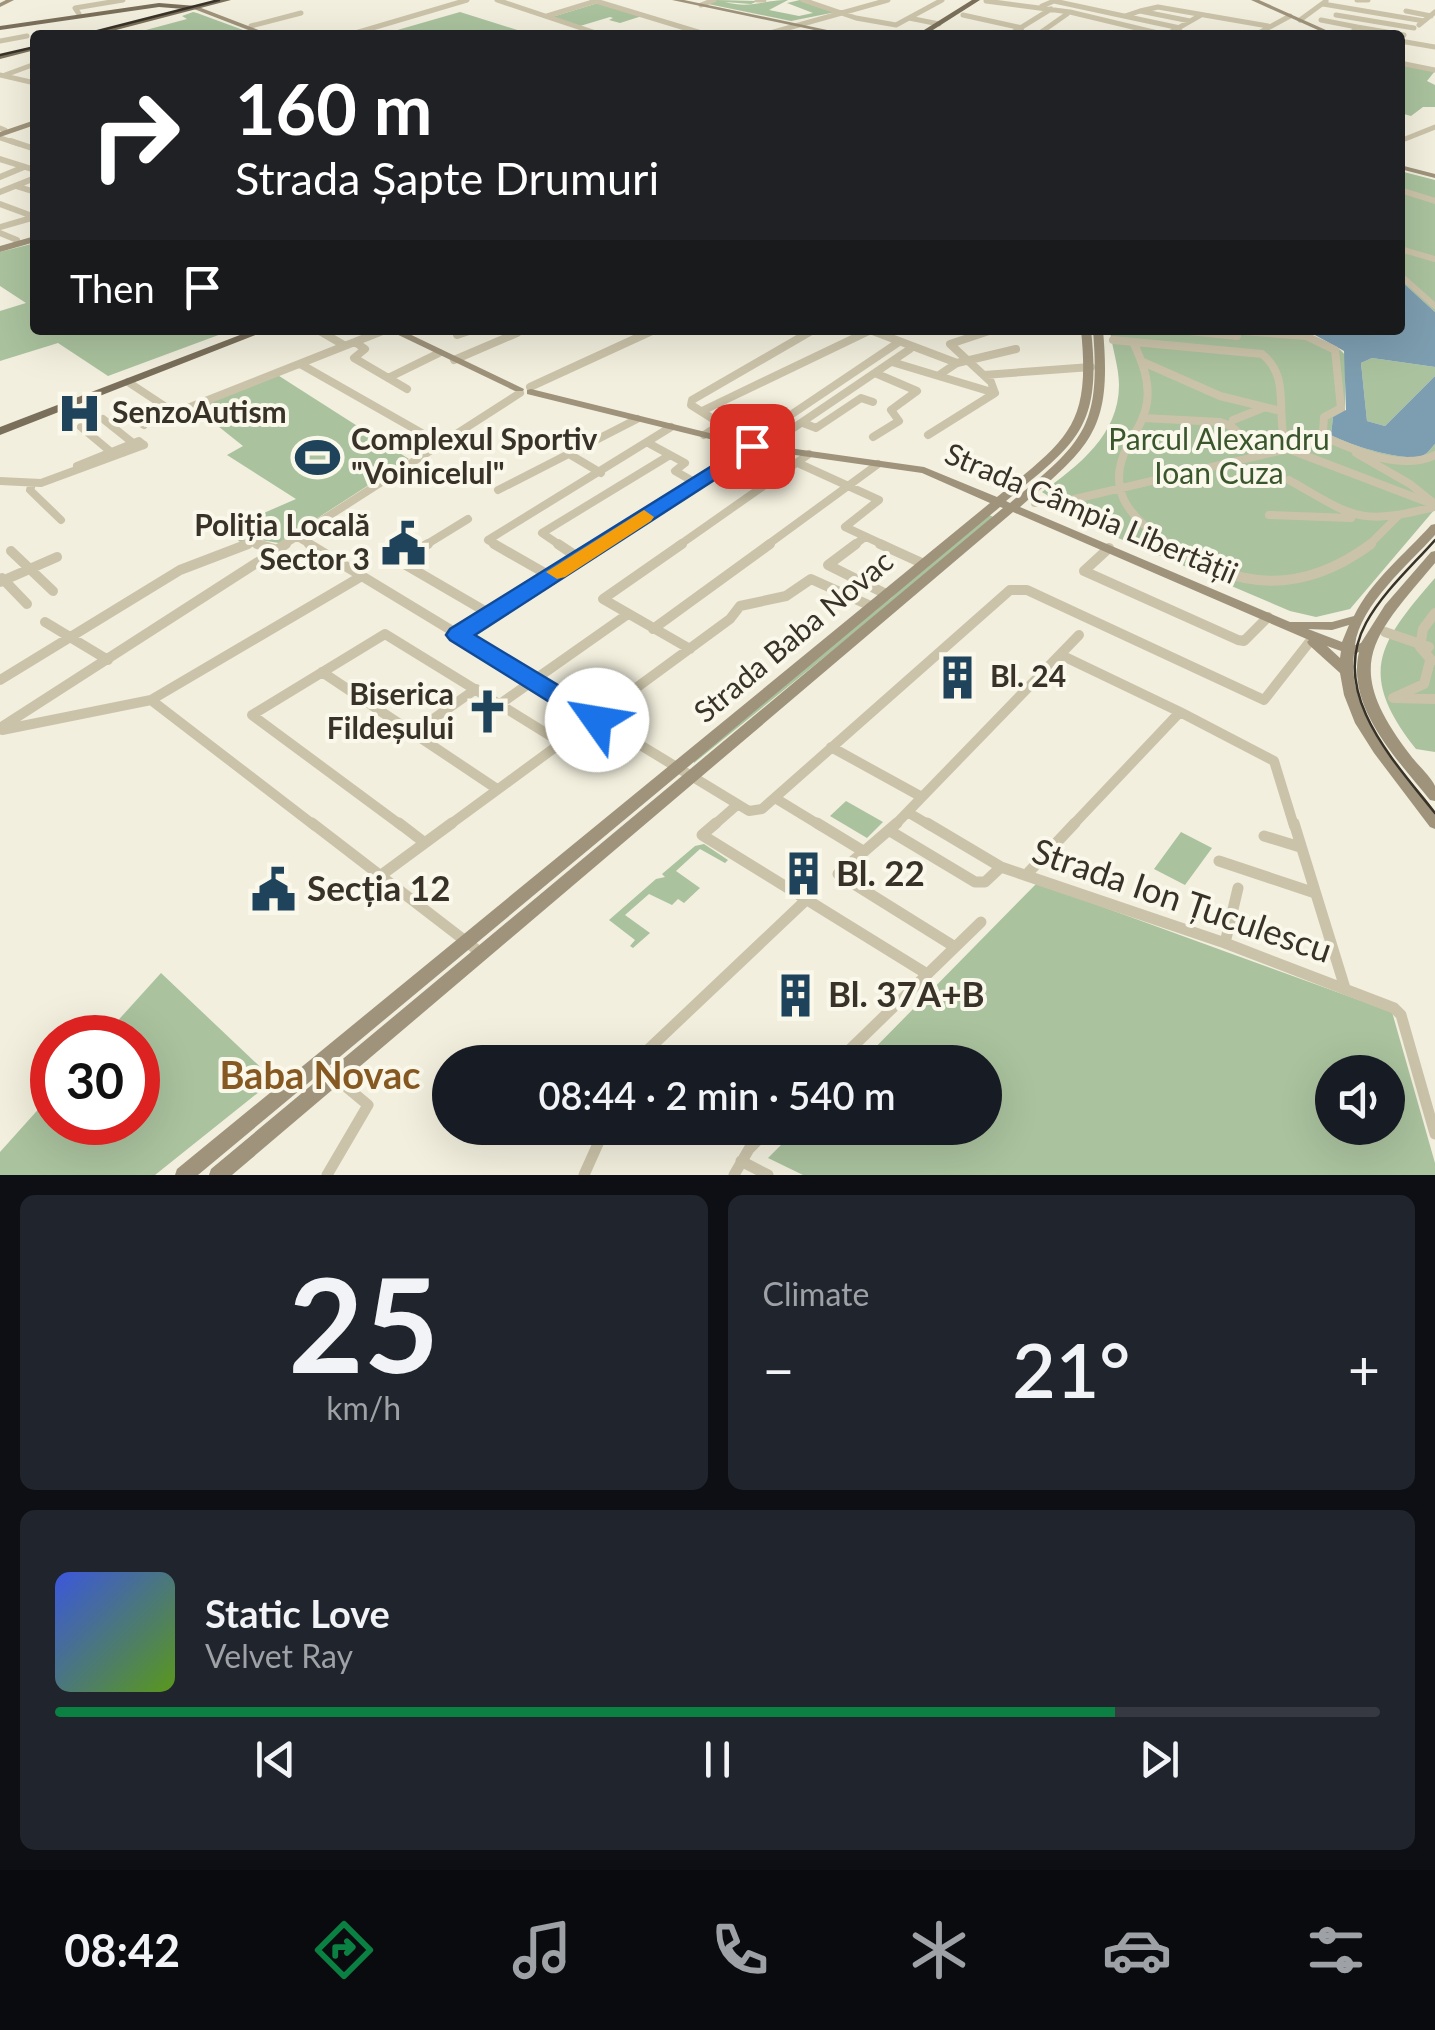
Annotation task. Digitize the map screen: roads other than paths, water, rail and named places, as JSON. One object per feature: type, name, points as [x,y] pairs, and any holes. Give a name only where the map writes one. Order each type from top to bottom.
[{"type":"main road","points":[[0,5],[10,0]]},
{"type":"main road","points":[[0,27],[79,14],[227,0]]},
{"type":"main road","points":[[662,0],[818,30]]},
{"type":"main road","points":[[675,0],[810,30]]},
{"type":"main road","points":[[929,30],[978,0]]},
{"type":"main road","points":[[938,30],[986,0]]},
{"type":"main road","points":[[1254,0],[1323,30]]},
{"type":"main road","points":[[0,27],[180,3]]},
{"type":"main road","points":[[105,30],[180,3]]},
{"type":"main road","points":[[94,30],[180,3],[253,30]]},
{"type":"main road","points":[[0,56],[30,48]]},
{"type":"main road","points":[[1,132],[30,124]]},
{"type":"main road","points":[[1,132],[30,124]]},
{"type":"main road","points":[[1405,165],[1435,174]]},
{"type":"main road","points":[[0,247],[30,239]]},
{"type":"main road","points":[[0,428],[237,335]]},
{"type":"main road","points":[[0,428],[251,335]]},
{"type":"main road","name":"Strada Câmpia Libertății","points":[[403,335],[525,390],[670,428],[804,459],[878,464],[931,473],[1287,624],[1358,648]]},
{"type":"main road","name":"Strada Baba Novac","points":[[184,1175],[319,1064],[474,948],[1007,504],[1068,440],[1087,402],[1091,367],[1087,335]]},
{"type":"main road","name":"Strada Baba Novac","points":[[685,774],[924,564],[1062,466],[1087,434],[1103,386],[1098,335]]},
{"type":"main road","points":[[1287,624],[1323,627],[1357,619],[1435,528]]},
{"type":"main road","points":[[1435,555],[1358,648],[1346,671],[1349,694],[1364,726],[1435,823]]},
{"type":"main road","points":[[1357,619],[1358,648],[1376,712],[1435,796]]},
{"type":"main road","points":[[1287,624],[1346,671]]},
{"type":"main road","name":"Strada Baba Novac","points":[[218,1175],[334,1077],[474,948]]},
{"type":"street","points":[[79,14],[76,7],[123,0]]},
{"type":"street","points":[[368,30],[467,0]]},
{"type":"street","points":[[497,0],[586,30]]},
{"type":"street","points":[[505,2],[514,0]]},
{"type":"street","points":[[544,17],[598,0],[692,30]]},
{"type":"street","points":[[701,6],[714,0]]},
{"type":"street","points":[[803,0],[896,25],[938,0]]},
{"type":"street","points":[[780,30],[888,0]]},
{"type":"street","points":[[986,0],[1070,12],[1137,30]]},
{"type":"street","points":[[1019,4],[1028,0]]},
{"type":"street","points":[[1066,4],[1074,0]]},
{"type":"street","points":[[1132,0],[1137,11]]},
{"type":"street","points":[[1357,0],[1368,0]]},
{"type":"street","points":[[1040,8],[1052,1],[1180,28]]},
{"type":"street","points":[[1300,20],[1325,2],[1424,21]]},
{"type":"street","points":[[1125,16],[1158,7],[1268,26]]},
{"type":"street","points":[[1016,30],[1051,9]]},
{"type":"street","points":[[1137,11],[1190,22]]},
{"type":"street","points":[[1406,11],[1433,14]]},
{"type":"street","points":[[1043,30],[1070,12]]},
{"type":"street","points":[[251,26],[301,13]]},
{"type":"street","points":[[1405,35],[1433,14]]},
{"type":"street","points":[[963,15],[1022,26]]},
{"type":"street","points":[[1177,30],[1201,15]]},
{"type":"street","points":[[1336,15],[1414,28]]},
{"type":"street","points":[[1262,30],[1290,16]]},
{"type":"street","points":[[909,18],[939,24]]},
{"type":"street","points":[[1120,30],[1138,19]]},
{"type":"street","points":[[1321,20],[1369,30]]},
{"type":"street","points":[[369,30],[396,22]]},
{"type":"street","points":[[0,41],[27,36]]},
{"type":"street","points":[[1405,39],[1435,47]]},
{"type":"street","points":[[1405,64],[1435,70]]},
{"type":"street","points":[[1,76],[30,66]]},
{"type":"street","points":[[1,76],[30,82]]},
{"type":"street","points":[[1405,140],[1435,126]]},
{"type":"street","points":[[1,132],[30,146]]},
{"type":"street","points":[[0,160],[30,171]]},
{"type":"street","points":[[0,177],[24,167]]},
{"type":"street","points":[[0,192],[30,177]]},
{"type":"street","points":[[16,186],[30,190]]},
{"type":"street","points":[[1405,192],[1435,202]]},
{"type":"street","points":[[0,204],[30,215]]},
{"type":"street","points":[[0,230],[30,219]]},
{"type":"street","points":[[0,230],[19,242]]},
{"type":"street","points":[[1405,250],[1435,259]]},
{"type":"street","points":[[1405,279],[1435,306]]},
{"type":"street","points":[[327,335],[342,344]]},
{"type":"street","points":[[128,382],[173,413],[372,335]]},
{"type":"street","points":[[454,360],[508,335]]},
{"type":"street","points":[[0,729],[525,390],[643,335]]},
{"type":"street","points":[[704,436],[721,426],[691,405],[692,400],[805,335]]},
{"type":"street","points":[[702,412],[859,335]]},
{"type":"street","points":[[882,335],[957,363]]},
{"type":"street","points":[[974,335],[950,342],[983,374],[996,389],[994,392]]},
{"type":"street","points":[[1288,335],[1312,338],[1337,352],[1340,408],[1324,415],[1323,432],[1329,439],[1410,484],[1435,505]]},
{"type":"street","points":[[1113,340],[1262,354],[1278,365],[1282,374],[1280,423],[1288,449]]},
{"type":"street","points":[[354,342],[365,349],[354,358],[407,389]]},
{"type":"street","points":[[458,635],[754,447],[900,342]]},
{"type":"street","points":[[1133,342],[1148,386],[1142,418],[1118,470],[1118,488],[1135,518],[1162,540],[1216,567],[1266,582],[1304,580],[1326,570],[1382,532],[1398,516]]},
{"type":"street","points":[[754,447],[803,423],[910,349]]},
{"type":"street","points":[[939,375],[957,363],[1016,349]]},
{"type":"street","points":[[388,378],[439,352]]},
{"type":"street","points":[[918,368],[935,355]]},
{"type":"street","points":[[892,362],[994,392]]},
{"type":"street","points":[[1142,362],[1236,401],[1281,410]]},
{"type":"street","points":[[302,365],[441,444]]},
{"type":"street","points":[[983,374],[1091,367]]},
{"type":"street","points":[[873,438],[899,420],[890,410],[917,392],[875,373]]},
{"type":"street","points":[[928,435],[994,392]]},
{"type":"street","points":[[803,423],[816,428],[861,397],[873,402]]},
{"type":"street","points":[[1232,423],[1236,401]]},
{"type":"street","points":[[1142,418],[1232,423],[1265,408]]},
{"type":"street","points":[[125,410],[144,425]]},
{"type":"street","points":[[103,419],[134,443]]},
{"type":"street","points":[[498,490],[637,419]]},
{"type":"street","points":[[1232,423],[1262,456]]},
{"type":"street","points":[[81,427],[111,452]]},
{"type":"street","points":[[550,576],[488,540],[650,444],[670,428]]},
{"type":"street","points":[[0,482],[32,484],[72,472],[144,445],[139,441],[72,472]]},
{"type":"street","points":[[650,444],[685,464],[676,472],[696,483]]},
{"type":"street","points":[[1344,446],[1412,462],[1425,462],[1435,454]]},
{"type":"street","points":[[1034,503],[1062,502],[1288,449],[1435,505]]},
{"type":"street","points":[[568,454],[602,472]]},
{"type":"street","points":[[580,558],[542,534],[670,455]]},
{"type":"street","points":[[690,650],[603,600],[804,459],[878,500],[846,525],[924,564]]},
{"type":"street","points":[[654,629],[878,464]]},
{"type":"street","points":[[1289,480],[1356,518]]},
{"type":"street","points":[[32,484],[30,490],[62,520]]},
{"type":"street","points":[[1269,515],[1398,516],[1435,505]]},
{"type":"street","points":[[468,518],[399,561],[490,614]]},
{"type":"street","points":[[865,536],[828,564],[888,594]]},
{"type":"street","points":[[298,537],[737,805],[758,810],[1016,588],[1264,700],[1310,640]]},
{"type":"street","points":[[0,680],[180,570],[252,542],[278,550]]},
{"type":"street","points":[[1109,548],[1084,571],[1238,640],[1244,641],[1268,616]]},
{"type":"street","points":[[11,551],[54,591]]},
{"type":"street","points":[[27,604],[1,580],[57,557]]},
{"type":"street","points":[[0,729],[151,700],[362,576]]},
{"type":"street","points":[[380,876],[597,720],[690,650],[740,606],[786,596],[805,581],[815,580],[872,608]]},
{"type":"street","points":[[1435,613],[1423,628],[1424,647],[1433,662],[1424,684],[1393,698],[1435,699]]},
{"type":"street","points":[[500,704],[628,614]]},
{"type":"street","points":[[45,622],[108,660]]},
{"type":"street","points":[[1385,632],[1424,647]]},
{"type":"street","points":[[425,843],[252,715],[385,634],[562,743]]},
{"type":"street","points":[[955,947],[838,874],[910,813],[920,796],[1079,634]]},
{"type":"street","points":[[1061,655],[1270,757],[1345,988]]},
{"type":"street","points":[[322,672],[497,789]]},
{"type":"street","points":[[413,733],[476,689]]},
{"type":"street","points":[[151,700],[474,948]]},
{"type":"street","points":[[1026,875],[1180,712]]},
{"type":"street","points":[[831,746],[920,796]]},
{"type":"street","points":[[775,798],[863,851]]},
{"type":"street","points":[[737,805],[702,835],[927,974]]},
{"type":"street","name":"Strada Ion Țuculescu","points":[[910,813],[1001,867],[1225,943],[1345,988],[1402,1015],[1435,1134]]},
{"type":"street","name":"Strada Ion Țuculescu","points":[[890,831],[975,882],[985,882],[1001,867]]},
{"type":"street","points":[[1264,836],[1300,847]]},
{"type":"street","points":[[1219,860],[1315,894]]},
{"type":"street","points":[[1225,943],[1238,888]]},
{"type":"street","points":[[653,1045],[805,901]]},
{"type":"street","points":[[854,1045],[981,922]]},
{"type":"street","points":[[319,1064],[368,1105],[327,1175]]},
{"type":"street","points":[[584,1175],[597,1145]]},
{"type":"street","points":[[734,1175],[755,1145]]},
{"type":"street","points":[[741,1161],[768,1175]]},
{"type":"water","points":[[1405,285],[1435,312],[1435,367],[1372,358],[1361,363],[1367,421],[1385,426],[1435,376],[1435,444],[1425,454],[1405,457],[1377,452],[1331,435],[1333,417],[1346,410],[1344,351],[1315,335],[1405,335]]},
{"type":"tram line","points":[[102,30],[219,0]]},
{"type":"tram line","points":[[0,55],[30,48]]},
{"type":"tram line","points":[[1435,540],[1389,590],[1366,623],[1356,649],[1355,675],[1371,725],[1435,813]]},
{"type":"place","name":"SenzoAutism","points":[[79,413]]},
{"type":"place","name":"Complexul Sportiv \"Voinicelul\"","points":[[318,457]]},
{"type":"place","name":"Poliția Locală Sector 3","points":[[403,543]]},
{"type":"place","name":"Bl. 24","points":[[957,677]]},
{"type":"place","name":"Biserica Fildeșului","points":[[487,712]]},
{"type":"place","name":"Bl. 22","points":[[803,874]]},
{"type":"place","name":"Secția 12","points":[[274,889]]},
{"type":"place","name":"Bl. 37A+B","points":[[795,995]]},
{"type":"district","name":"Baba Novac","points":[[320,1076]]},
{"type":"park label","name":"Parcul Alexandru Ioan Cuza","points":[[1219,457]]}]
